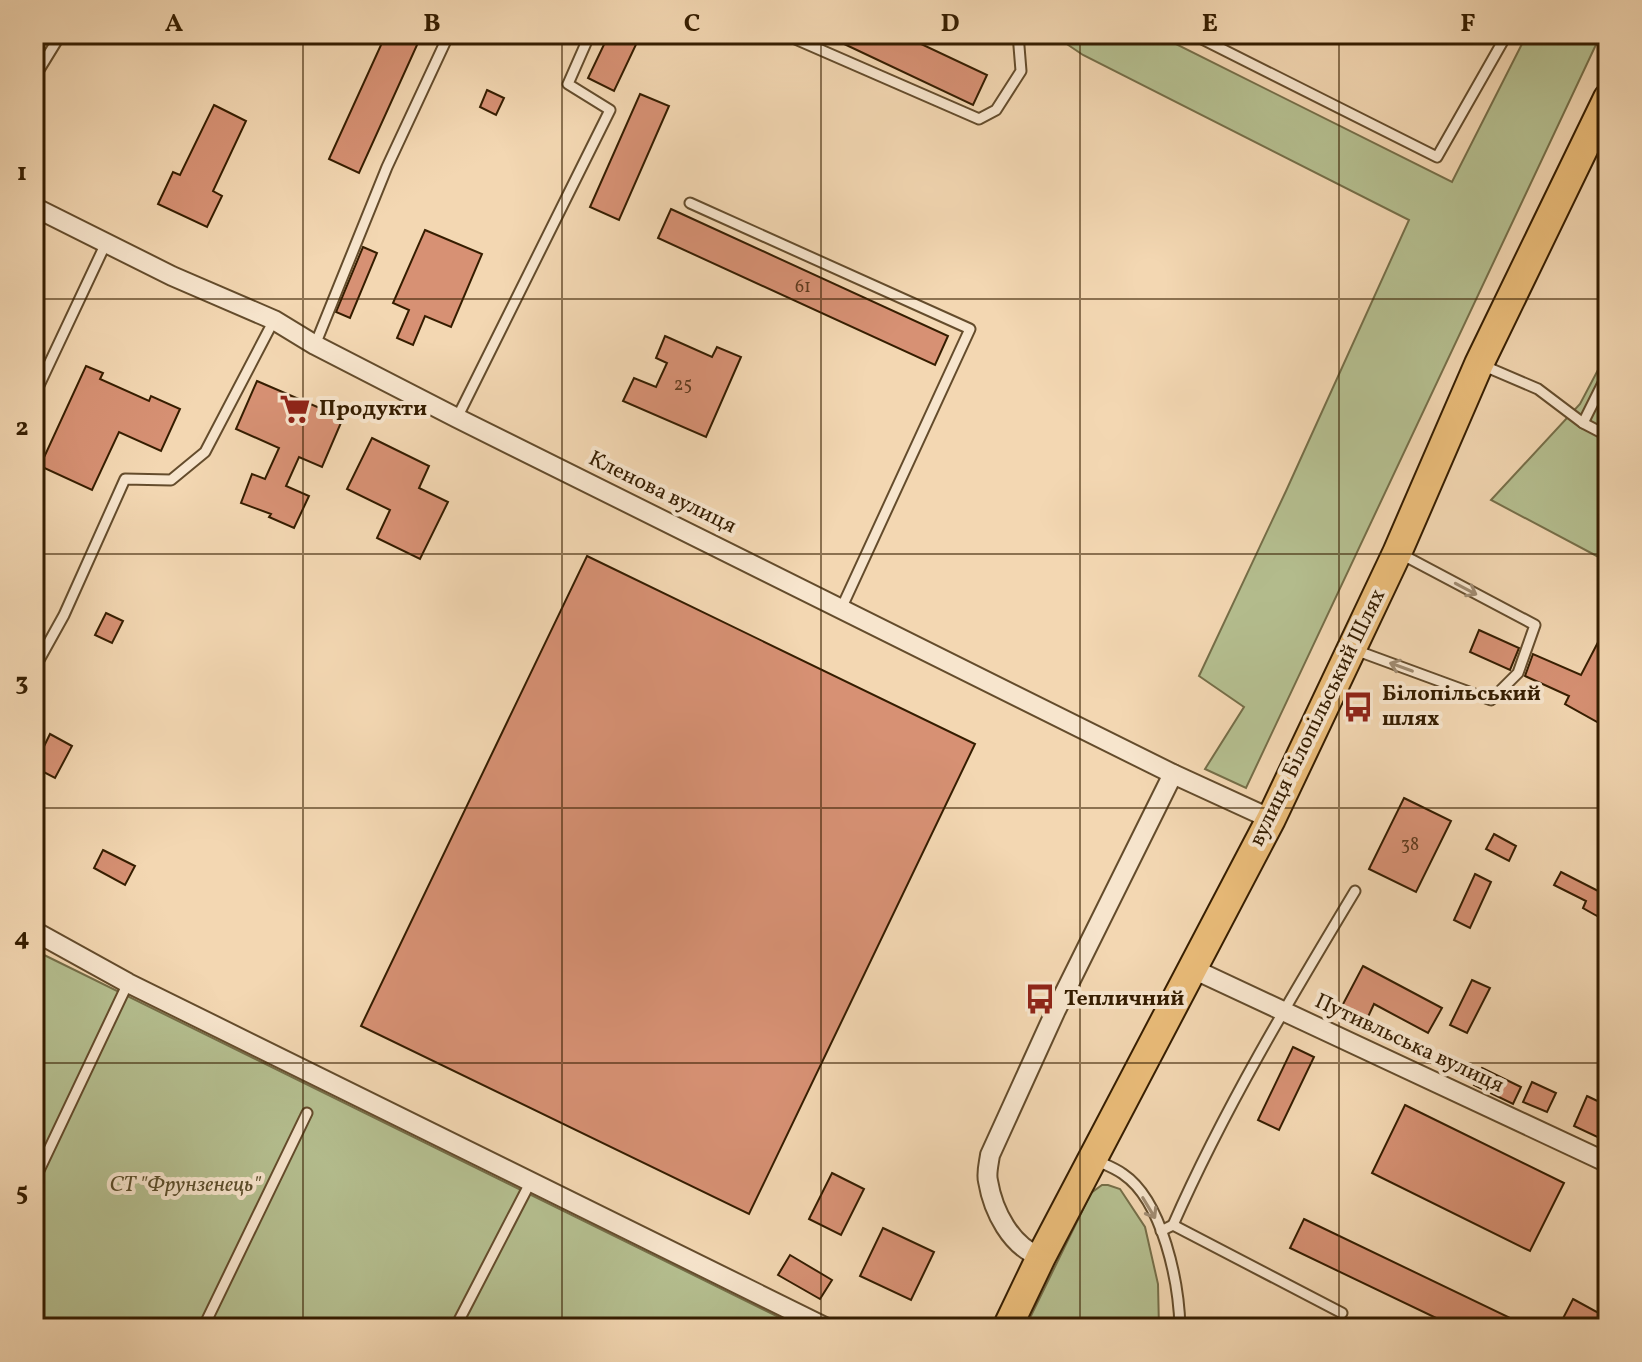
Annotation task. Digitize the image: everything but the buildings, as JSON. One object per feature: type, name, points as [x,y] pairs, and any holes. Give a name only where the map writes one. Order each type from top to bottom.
[{"type":"main road","name":"вулиця Білопільський Шлях","points":[[1007,1328],[1092,1158],[1271,819],[1397,553],[1479,364],[1608,98]]},
{"type":"street","name":"Кленова вулиця","points":[[34,207],[172,276],[274,320],[315,345],[457,418],[1173,774],[1271,819]]},
{"type":"street","points":[[1041,1257],[1028,1253],[1009,1234],[987,1178],[990,1155],[1056,1010],[1173,774]]},
{"type":"street","points":[[34,931],[128,983],[827,1328]]},
{"type":"street","name":"Путивльська вулиця","points":[[1191,968],[1608,1163]]},
{"type":"lane","points":[[34,78],[61,34]]},
{"type":"lane","points":[[315,345],[387,167],[449,34]]},
{"type":"lane","points":[[457,418],[610,110],[568,84],[590,34]]},
{"type":"lane","points":[[784,34],[979,119],[996,110],[1021,71],[1018,34]]},
{"type":"lane","points":[[1192,34],[1437,157],[1507,34]]},
{"type":"lane","points":[[690,203],[970,329],[841,609]]},
{"type":"lane","points":[[34,396],[106,243]]},
{"type":"lane","points":[[34,669],[64,615],[125,479],[171,480],[205,452],[274,320]]},
{"type":"lane","points":[[1479,364],[1538,389],[1583,423],[1608,436]]},
{"type":"lane","points":[[1583,423],[1608,373]]},
{"type":"lane","points":[[1352,648],[1491,700],[1518,673],[1535,625],[1397,553]]},
{"type":"lane","points":[[1161,1231],[1173,1225],[1193,1179],[1282,1012],[1355,891]]},
{"type":"lane","points":[[34,1181],[128,983]]},
{"type":"lane","points":[[203,1328],[307,1113]]},
{"type":"lane","points":[[1092,1158],[1125,1175],[1140,1193],[1161,1231],[1173,1266],[1180,1328]]},
{"type":"lane","points":[[455,1328],[530,1183]]},
{"type":"lane","points":[[1173,1225],[1342,1313]]},
{"type":"green space","points":[[1052,34],[1156,34],[1452,182],[1527,34],[1601,34],[1246,788],[1205,769],[1244,707],[1199,676],[1409,220],[1083,55]]},
{"type":"green space","points":[[1608,351],[1608,562],[1491,500],[1580,404]]},
{"type":"green space","name":"СТ \"Фрунзенець\"","points":[[34,950],[801,1328],[34,1328]]},
{"type":"green space","points":[[1102,1185],[1120,1189],[1145,1227],[1158,1284],[1159,1328],[1025,1328],[1091,1193]]},
{"type":"place","name":"Продукти","points":[[295,409]]},
{"type":"place","name":"Білопільський шлях","points":[[1358,707]]},
{"type":"place","name":"Тепличний","points":[[1040,999]]}]
